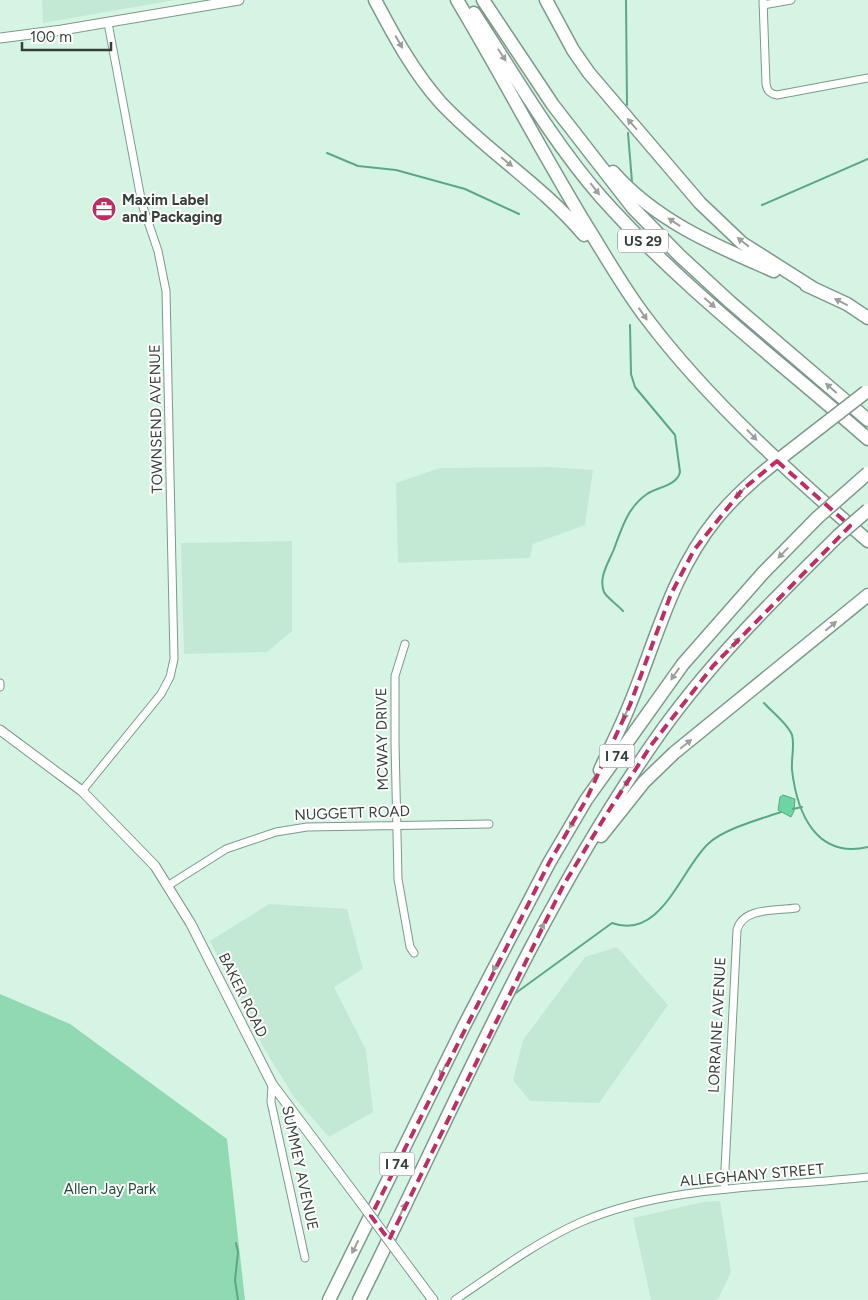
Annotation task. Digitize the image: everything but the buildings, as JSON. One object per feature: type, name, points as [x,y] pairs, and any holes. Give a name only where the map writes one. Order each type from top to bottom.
[{"type":"highway","points":[[375,0],[411,63],[441,102],[482,141],[556,203],[616,274]]},
{"type":"highway","points":[[457,0],[554,173],[646,319],[680,359],[777,461],[868,542]]},
{"type":"highway","name":"US 29","points":[[466,0],[542,116],[600,196],[693,288],[868,439]]},
{"type":"highway","name":"US 29","points":[[483,0],[568,126],[633,208],[679,255],[868,420]]},
{"type":"highway","points":[[546,0],[573,50],[590,73],[700,203],[742,242],[813,288],[868,318]]},
{"type":"highway","points":[[568,126],[584,139],[620,180],[677,224],[708,243],[813,288]]},
{"type":"highway","points":[[586,800],[630,705],[671,594],[694,550],[716,520],[742,490],[867,391]]},
{"type":"highway","name":"I 74","points":[[329,1300],[464,1026],[549,863],[586,800],[683,664],[763,573],[817,518],[868,473]]},
{"type":"highway","name":"I 74","points":[[359,1300],[456,1097],[563,886],[652,744],[713,666],[778,596],[839,535],[868,510]]},
{"type":"highway","points":[[563,886],[644,782],[674,753],[868,595]]},
{"type":"street","points":[[0,38],[108,23],[239,0]]},
{"type":"street","points":[[791,0],[763,3],[766,84],[770,92],[777,95],[868,78]]},
{"type":"street","name":"TOWNSEND AVENUE","points":[[82,791],[161,694],[170,677],[174,659],[166,291],[158,251],[142,204],[108,23]]},
{"type":"street","name":"MCWAY DRIVE","points":[[405,644],[395,676],[397,825],[400,898],[410,947],[414,954]]},
{"type":"street","name":"BAKER ROAD","points":[[0,730],[82,791],[136,844],[169,885],[200,939],[272,1084],[433,1300]]},
{"type":"street","name":"NUGGETT ROAD","points":[[169,885],[226,849],[276,832],[307,827],[489,824]]},
{"type":"street","name":"LORRAINE AVENUE","points":[[724,1189],[738,926],[751,914],[796,908]]},
{"type":"street","name":"SUMMEY AVENUE","points":[[272,1084],[271,1102],[305,1258]]},
{"type":"street","name":"ALLEGHANY STREET","points":[[455,1300],[543,1242],[580,1223],[637,1205],[724,1189],[798,1185],[868,1177]]},
{"type":"highlighted area","points":[[777,461],[850,526],[713,666],[652,744],[606,815],[563,886],[389,1240],[371,1216],[549,863],[586,800],[630,705],[671,594],[694,550],[742,490]]},
{"type":"shaded area","points":[[42,0],[175,0],[43,23]]},
{"type":"shaded area","points":[[549,467],[593,470],[585,525],[533,544],[530,558],[398,563],[396,483],[440,468]]},
{"type":"shaded area","points":[[292,541],[292,631],[267,652],[184,654],[181,543]]},
{"type":"shaded area","points":[[783,795],[795,799],[794,811],[791,817],[778,810],[780,797]]},
{"type":"shaded area","points":[[269,904],[347,909],[363,969],[334,987],[366,1050],[373,1112],[329,1137],[294,1097],[262,1045],[210,941]]},
{"type":"shaded area","points":[[617,947],[668,1005],[599,1103],[530,1101],[513,1080],[523,1040],[585,957]]},
{"type":"shaded area","points":[[720,1201],[731,1272],[719,1297],[715,1300],[651,1300],[633,1218],[703,1202]]},
{"type":"green space","name":"Allen Jay Park","points":[[0,994],[70,1024],[227,1139],[245,1300],[0,1300]]},
{"type":"waterway","points":[[626,0],[627,105]]},
{"type":"waterway","points":[[628,133],[632,182]]},
{"type":"waterway","points":[[327,153],[358,166],[396,170],[465,189],[519,214]]},
{"type":"waterway","points":[[762,205],[868,159]]},
{"type":"waterway","points":[[623,611],[605,594],[602,581],[623,526],[630,512],[640,500],[647,494],[671,483],[678,477],[680,472],[675,435],[635,387],[631,374],[630,325]]},
{"type":"waterway","points":[[764,703],[783,722],[792,735],[792,770],[795,786],[799,802],[812,829],[822,839],[835,846],[850,849],[868,847]]},
{"type":"waterway","points":[[793,809],[802,807]]},
{"type":"waterway","points":[[513,995],[612,923],[629,926],[644,922],[657,913],[698,855],[715,839],[743,825],[781,812]]},
{"type":"waterway","points":[[236,1243],[238,1252],[235,1280],[238,1300]]},
{"type":"place","name":"Maxim Label and Packaging","points":[[104,209]]}]
